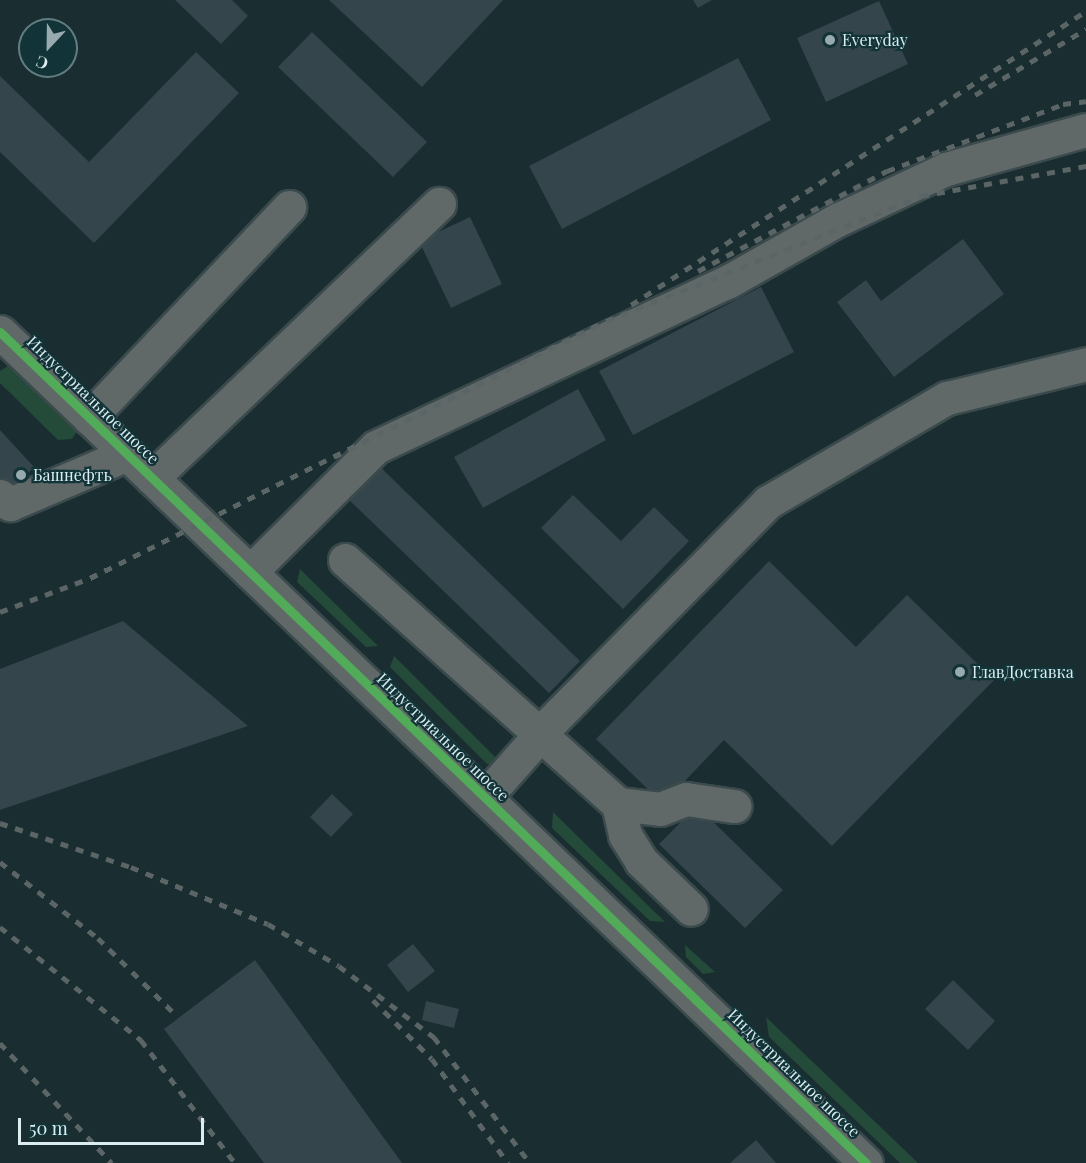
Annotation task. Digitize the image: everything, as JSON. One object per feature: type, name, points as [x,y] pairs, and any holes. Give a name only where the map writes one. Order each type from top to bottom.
[{"type":"street","points":[[250,572],[376,447],[729,281],[837,220],[946,169],[1086,130]]},
{"type":"street","points":[[152,478],[439,204]]},
{"type":"street","points":[[89,418],[289,207]]},
{"type":"street","name":"Индустриальное шоссе","points":[[0,332],[866,1163]]},
{"type":"street","points":[[485,797],[540,734],[768,502],[947,398],[1086,364]]},
{"type":"street","points":[[0,496],[10,504],[127,454]]},
{"type":"street","points":[[345,560],[618,804],[660,809],[686,799],[734,806]]},
{"type":"street","points":[[618,804],[625,835],[641,861],[691,909]]},
{"type":"green space","points":[[8,366],[77,431],[72,439],[58,440],[0,383],[0,371]]},
{"type":"green space","points":[[300,569],[378,646],[366,647],[297,582]]},
{"type":"green space","points":[[394,656],[502,764],[487,764],[390,667]]},
{"type":"green space","points":[[553,812],[665,922],[650,921],[552,828]]},
{"type":"green space","points":[[685,945],[715,972],[703,974],[686,957]]},
{"type":"green space","points":[[766,1017],[918,1163],[900,1163],[769,1037]]},
{"type":"building","points":[[175,0],[232,0],[248,16],[221,44]]},
{"type":"building","points":[[329,0],[503,0],[422,87]]},
{"type":"building","points":[[693,0],[712,0],[698,8]]},
{"type":"building","points":[[879,1],[908,64],[826,102],[797,38]]},
{"type":"building","points":[[312,32],[427,142],[393,177],[278,67]]},
{"type":"building","points":[[196,52],[239,93],[94,243],[0,152],[0,76],[89,162]]},
{"type":"building","points":[[738,58],[771,120],[562,229],[529,166]]},
{"type":"building","points":[[470,217],[502,284],[451,308],[419,241]]},
{"type":"building","points":[[963,239],[1004,294],[894,377],[837,302],[866,280],[881,301]]},
{"type":"building","points":[[761,287],[794,352],[633,435],[599,371]]},
{"type":"building","points":[[578,389],[606,440],[483,508],[454,457]]},
{"type":"building","points":[[0,430],[34,467],[11,491],[0,482]]},
{"type":"building","points":[[374,461],[580,661],[549,693],[343,494]]},
{"type":"building","points":[[573,495],[621,541],[654,507],[689,541],[623,609],[541,528]]},
{"type":"building","points":[[769,561],[856,647],[907,595],[994,680],[832,846],[724,740],[663,804],[596,739]]},
{"type":"building","points":[[123,621],[248,726],[0,810],[0,669]]},
{"type":"building","points":[[332,794],[353,814],[331,837],[310,817]]},
{"type":"building","points":[[697,806],[783,890],[745,928],[659,844]]},
{"type":"building","points":[[413,944],[435,971],[408,992],[387,965]]},
{"type":"building","points":[[255,960],[402,1163],[264,1163],[164,1029]]},
{"type":"building","points":[[953,980],[995,1021],[968,1050],[925,1009]]},
{"type":"building","points":[[426,1001],[459,1009],[454,1028],[422,1020]]},
{"type":"building","points":[[756,1140],[776,1163],[730,1163]]},
{"type":"railway","points":[[631,305],[1086,11]]},
{"type":"railway","points":[[975,95],[1086,29]]},
{"type":"railway","points":[[698,271],[887,171],[1063,104],[1086,101]]},
{"type":"railway","points":[[0,612],[90,578],[606,321],[921,196],[1086,166]]},
{"type":"railway","points":[[0,823],[131,867],[268,924],[339,966],[434,1037],[530,1163]]},
{"type":"railway","points":[[0,862],[98,938],[175,1014]]},
{"type":"railway","points":[[0,927],[141,1040],[235,1163]]},
{"type":"railway","points":[[373,1000],[432,1059],[508,1163]]},
{"type":"railway","points":[[0,1043],[112,1163]]},
{"type":"cycle path","points":[[0,332],[866,1163]]},
{"type":"place","name":"Everyday","points":[[830,40]]},
{"type":"place","name":"Башнефть","points":[[21,475]]},
{"type":"place","name":"ГлавДоставка","points":[[960,672]]}]
